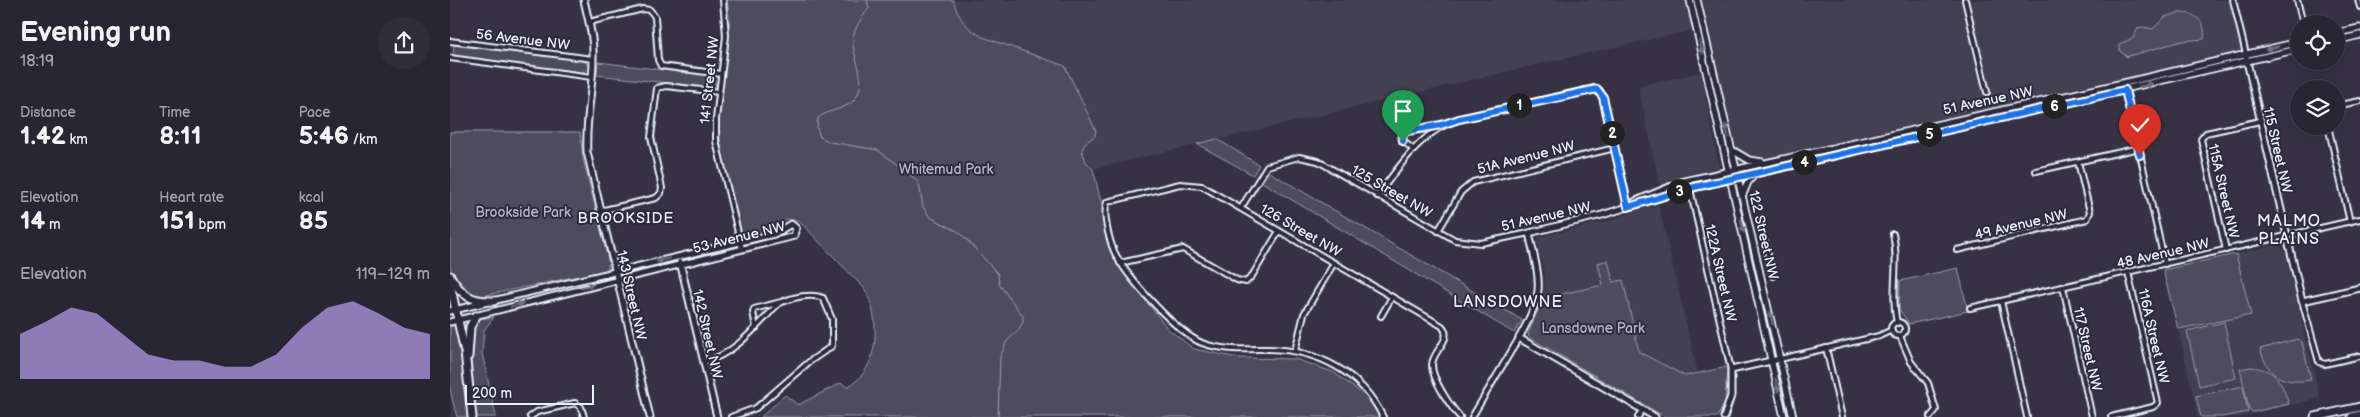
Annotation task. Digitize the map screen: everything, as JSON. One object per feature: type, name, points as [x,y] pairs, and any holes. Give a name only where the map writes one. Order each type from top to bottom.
[{"type":"highway","points":[[450,276],[459,291],[470,298],[480,301],[494,300]]},
{"type":"highway","points":[[450,284],[453,310],[458,320],[468,371]]},
{"type":"highway","points":[[472,417],[468,371],[468,340],[472,322],[476,316]]},
{"type":"highway","points":[[2315,417],[2360,407]]},
{"type":"highway","points":[[2352,417],[2360,415]]},
{"type":"main road","name":"122 Street NW","points":[[1690,0],[1734,174],[1784,417]]},
{"type":"main road","name":"122 Street NW","points":[[1697,0],[1732,149],[1734,174],[1742,196],[1793,417]]},
{"type":"main road","points":[[2345,31],[2360,28]]},
{"type":"main road","points":[[2345,39],[2360,35]]},
{"type":"main road","name":"51 Avenue NW","points":[[2246,58],[2290,45]]},
{"type":"main road","name":"51 Avenue NW","points":[[1734,174],[1757,173],[2124,86],[2246,58],[2290,51]]},
{"type":"main road","name":"51 Avenue NW","points":[[1734,174],[1784,158],[2124,86]]},
{"type":"main road","points":[[1732,149],[1749,160],[1766,163]]},
{"type":"main road","points":[[1703,185],[1784,158]]},
{"type":"main road","points":[[1742,196],[1748,182],[1757,173]]},
{"type":"street","name":"143 Street NW","points":[[584,0],[589,22],[593,59],[586,137],[589,161],[650,417]]},
{"type":"street","name":"141 Street NW","points":[[723,0],[726,36],[719,92],[716,141],[742,249]]},
{"type":"street","points":[[1965,0],[1987,92]]},
{"type":"street","name":"115 Street NW","points":[[2233,0],[2302,301],[2319,362],[2325,364],[2360,356]]},
{"type":"street","points":[[2297,0],[2301,15]]},
{"type":"street","points":[[2358,0],[2360,7]]},
{"type":"street","points":[[589,22],[643,9],[650,10],[655,17],[660,66],[721,74]]},
{"type":"street","name":"56 Avenue NW","points":[[450,41],[593,59]]},
{"type":"street","points":[[450,58],[592,76]]},
{"type":"street","points":[[600,211],[656,198],[661,193],[662,188],[651,132],[655,93],[659,87],[666,86],[719,92]]},
{"type":"street","points":[[2124,86],[2165,264]]},
{"type":"street","points":[[1414,150],[1403,141],[1404,132],[1441,125],[1459,119],[1580,91],[1599,89],[1603,97],[1628,207]]},
{"type":"street","points":[[2345,104],[2360,100]]},
{"type":"street","name":"115A Street NW","points":[[2226,250],[2201,144],[2202,137],[2206,133],[2260,121]]},
{"type":"street","points":[[1377,196],[1424,138],[1441,125]]},
{"type":"street","points":[[2330,135],[2350,222]]},
{"type":"street","name":"51A Avenue NW","points":[[1438,231],[1461,192],[1473,182],[1615,148]]},
{"type":"street","points":[[2036,171],[2139,148]]},
{"type":"street","name":"125 Street NW","points":[[1241,208],[1267,166],[1294,158],[1306,158],[1318,161],[1451,238],[1467,242]]},
{"type":"street","name":"49 Avenue NW","points":[[1957,250],[2084,222],[2089,218],[2090,212],[2078,162]]},
{"type":"street","name":"51 Avenue NW","points":[[1628,207],[1636,201],[1688,180],[1734,174]]},
{"type":"street","name":"122A Street NW","points":[[1688,180],[1731,370]]},
{"type":"street","name":"126 Street NW","points":[[1120,263],[1110,240],[1106,204],[1111,200],[1180,184],[1197,184],[1279,230],[1445,329],[1445,338],[1434,358],[1433,367],[1446,400],[1460,417]]},
{"type":"street","name":"51 Avenue NW","points":[[1467,242],[1486,242],[1529,233],[1602,215],[1703,185]]},
{"type":"street","name":"48 Avenue NW","points":[[1970,308],[2360,219]]},
{"type":"street","name":"53 Avenue NW","points":[[450,322],[792,237],[796,234],[796,228],[791,224],[774,234],[453,310]]},
{"type":"street","points":[[1279,230],[1252,276],[1246,282],[1238,280],[1183,249],[1120,263],[1170,320],[1194,339],[1221,348],[1294,350],[1322,358],[1349,374],[1370,395],[1383,417]]},
{"type":"street","points":[[1472,417],[1534,311],[1538,295],[1538,276],[1529,233]]},
{"type":"street","points":[[1893,234],[1897,258],[1895,298],[1897,322]]},
{"type":"street","points":[[1765,243],[1773,276]]},
{"type":"street","name":"142 Street NW","points":[[678,257],[717,417]]},
{"type":"street","points":[[1294,350],[1304,314],[1334,263]]},
{"type":"street","name":"116A Street NW","points":[[2111,417],[2153,407],[2157,404],[2128,272]]},
{"type":"street","name":"117 Street NW","points":[[2062,287],[2092,417]]},
{"type":"street","points":[[2302,301],[2360,288]]},
{"type":"street","points":[[731,417],[756,408],[809,362],[832,346],[832,319],[823,298],[816,295],[754,308],[756,328]]},
{"type":"street","points":[[1381,316],[1392,297]]},
{"type":"street","points":[[2001,301],[2028,417]]},
{"type":"street","points":[[704,362],[724,355],[756,328],[781,302]]},
{"type":"street","points":[[1724,417],[1731,396],[1731,370],[1879,336],[1892,330],[1892,326],[1897,322]]},
{"type":"street","points":[[1897,322],[1905,327],[1904,334],[1900,336]]},
{"type":"street","points":[[1892,330],[1895,335],[1900,336],[1911,362],[1928,383],[1935,408],[1932,416]]},
{"type":"street","points":[[1519,338],[1655,417]]},
{"type":"street","points":[[1826,348],[1842,417]]},
{"type":"street","points":[[530,417],[537,412],[573,403],[580,405],[584,417]]},
{"type":"street","points":[[1638,417],[1642,410]]},
{"type":"shaded area","points":[[934,0],[2233,0],[2246,57],[1734,174],[1700,29],[1582,54],[1093,169],[961,169]]},
{"type":"shaded area","points":[[1701,72],[1719,167],[1683,176],[1660,186],[1638,86]]},
{"type":"shaded area","points":[[1658,203],[1698,373],[1685,376],[1639,352],[1623,280],[1543,298],[1545,275],[1537,241],[1539,237],[1608,221]]},
{"type":"shaded area","points":[[2279,244],[2285,252],[2320,398],[2240,417],[2198,417],[2178,329],[2250,315],[2236,254]]},
{"type":"green space","name":"Whitemud Park","points":[[727,0],[953,0],[964,22],[977,34],[1065,66],[1096,131],[1095,136],[1085,143],[1082,150],[1086,162],[1093,169],[1116,263],[1168,329],[1194,349],[1238,358],[1295,359],[1333,372],[1372,401],[1380,417],[761,417],[785,395],[798,405],[841,383],[847,387],[858,379],[866,369],[872,356],[875,342],[875,327],[870,300],[864,288],[799,221],[787,219],[760,236],[742,237],[726,174],[720,137],[720,103],[729,34]]},
{"type":"green space","points":[[2178,13],[2190,14],[2202,23],[2204,39],[2182,41],[2127,57],[2120,51],[2120,44],[2133,38],[2138,28],[2153,29],[2165,17]]},
{"type":"green space","points":[[454,45],[584,60],[587,63],[586,71],[453,56]]},
{"type":"green space","points":[[598,62],[714,76],[716,86],[712,88],[597,75]]},
{"type":"green space","name":"Brookside Park","points":[[450,132],[580,132],[583,159],[609,263],[607,270],[482,296],[469,293],[457,284],[450,266]]},
{"type":"green space","points":[[1217,139],[1259,165],[1253,175],[1197,144]]},
{"type":"green space","points":[[1269,172],[1522,320],[1514,333],[1262,182]]},
{"type":"green space","points":[[2236,254],[2251,315],[2178,329],[2163,270]]},
{"type":"green space","name":"Lansdowne Park","points":[[1608,260],[1613,282],[1623,280],[1639,352],[1685,376],[1727,367],[1725,403],[1717,417],[1665,417],[1529,337],[1528,334],[1543,298],[1603,285],[1598,263]]},
{"type":"green space","points":[[1958,268],[1968,311],[1909,324],[1899,309],[1900,281]]},
{"type":"green space","points":[[494,317],[484,330],[482,353],[496,417],[476,417],[471,331],[480,319]]},
{"type":"green space","points":[[2224,322],[2236,378],[2199,386],[2187,331]]},
{"type":"green space","points":[[456,326],[470,417],[457,417],[450,390],[450,327]]},
{"type":"green space","points":[[2297,339],[2302,342],[2311,380],[2292,381],[2278,376],[2268,366],[2260,349]]},
{"type":"green space","points":[[2251,367],[2267,371],[2277,378],[2289,404],[2253,412],[2249,409],[2240,369]]},
{"type":"green space","points":[[2243,386],[2248,412],[2222,417],[2201,417],[2196,396]]},
{"type":"waterway","points":[[867,0],[869,8],[857,26],[853,39],[860,76],[859,92],[851,103],[818,118],[817,128],[820,137],[830,142],[878,150],[913,177],[919,184],[923,207],[930,217],[959,232],[998,274],[999,284],[1023,316],[1023,322],[1017,332],[1007,341],[1000,357],[998,417]]},
{"type":"district","name":"BROOKSIDE","points":[[626,218]]},
{"type":"district","name":"MALMO PLAINS","points":[[2289,229]]},
{"type":"district","name":"LANSDOWNE","points":[[1508,301]]},
{"type":"route","points":[[1403,141],[1402,135],[1407,131],[1441,125],[1459,119],[1592,88],[1597,89],[1603,97],[1628,207],[1690,188],[2125,90],[2140,155]]}]
